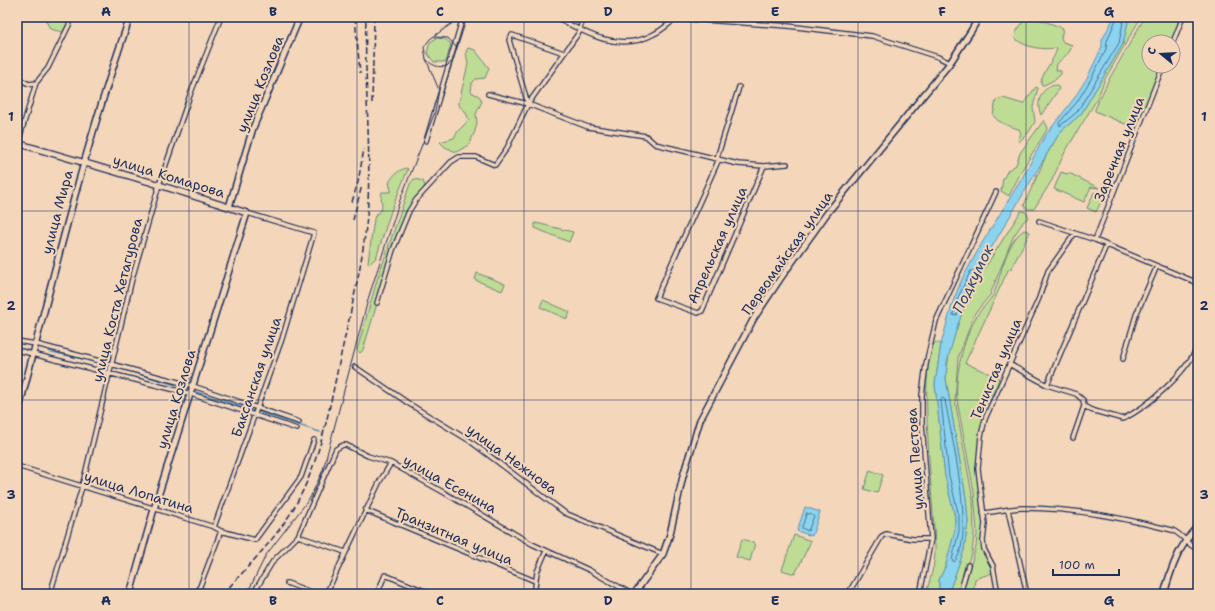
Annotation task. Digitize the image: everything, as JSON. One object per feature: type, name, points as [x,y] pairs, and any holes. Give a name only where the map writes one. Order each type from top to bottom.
[{"type":"street","points":[[17,143],[36,83],[48,68],[73,17]]},
{"type":"street","name":"улица Мира","points":[[17,416],[83,163],[130,17]]},
{"type":"street","name":"улица Коста Хетагурова","points":[[50,594],[82,486],[132,278],[159,184],[190,94],[221,17]]},
{"type":"street","name":"улица Козлова","points":[[229,207],[253,128],[300,17]]},
{"type":"street","points":[[426,141],[463,17]]},
{"type":"street","points":[[556,17],[580,31],[604,40],[620,42],[634,41],[654,34],[677,18],[788,26],[872,36],[938,57],[950,63]]},
{"type":"street","points":[[377,303],[393,250],[409,211],[416,200],[451,162],[459,157],[476,158],[495,166],[507,148],[528,104],[580,31],[582,17]]},
{"type":"street","name":"Первомайская улица","points":[[633,594],[663,554],[670,534],[683,476],[700,420],[754,318],[828,212],[950,63],[979,17]]},
{"type":"street","points":[[1176,34],[1183,17]]},
{"type":"street","points":[[528,104],[509,40],[512,35],[564,53]]},
{"type":"street","name":"Заречная улица","points":[[1095,240],[1160,74]]},
{"type":"street","points":[[17,78],[29,84],[36,83]]},
{"type":"street","points":[[718,159],[739,87]]},
{"type":"street","points":[[488,94],[528,104],[588,127],[625,131],[646,136],[655,144],[738,164],[764,166],[787,164]]},
{"type":"street","name":"улица Комарова","points":[[17,143],[159,184],[314,233]]},
{"type":"street","name":"Апрельская улица","points":[[718,159],[656,298],[698,313],[702,311],[764,166]]},
{"type":"street","name":"улица Пестова","points":[[920,594],[931,539],[922,424],[922,395],[926,364],[936,322],[996,192]]},
{"type":"street","name":"улица Козлова","points":[[130,594],[154,509],[247,213]]},
{"type":"street","points":[[1039,221],[1095,240],[1106,246],[1198,283]]},
{"type":"street","name":"Баксанская улица","points":[[214,527],[256,415],[282,339],[314,233]]},
{"type":"street","name":"Тенистая улица","points":[[998,594],[993,566],[984,549],[983,542],[985,524],[978,469],[981,436],[985,419],[1039,298],[1048,270],[1075,233]]},
{"type":"street","points":[[1048,386],[1106,246]]},
{"type":"street","points":[[1123,359],[1136,315],[1157,266]]},
{"type":"street","points":[[17,341],[36,344],[112,364],[192,390],[258,408],[299,422]]},
{"type":"street","points":[[1084,406],[1117,419],[1128,416],[1179,375],[1192,358],[1198,346]]},
{"type":"street","points":[[17,350],[33,355],[192,390],[297,429]]},
{"type":"street","points":[[1009,364],[1048,386],[1076,394],[1083,400],[1084,406],[1073,438]]},
{"type":"street","name":"улица Нежнова","points":[[355,367],[411,405],[470,441],[565,513],[663,554]]},
{"type":"street","name":"улица Лопатина","points":[[17,466],[214,527],[221,531],[255,540],[302,477],[314,440]]},
{"type":"street","name":"улица Есенина","points":[[298,536],[334,453],[340,446],[346,445],[368,456],[391,463],[546,551]]},
{"type":"street","points":[[326,594],[365,510],[391,463]]},
{"type":"street","points":[[983,513],[1020,508],[1056,509],[1095,513],[1179,532],[1186,539],[1189,545],[1198,549]]},
{"type":"street","name":"Транзитная улица","points":[[365,510],[535,581]]},
{"type":"street","points":[[1008,510],[1027,594]]},
{"type":"street","points":[[1164,594],[1172,568],[1186,539],[1198,526]]},
{"type":"street","points":[[197,594],[221,531]]},
{"type":"street","points":[[848,594],[882,536],[886,534],[913,539],[931,539]]},
{"type":"street","points":[[253,594],[273,562],[298,536],[345,552]]},
{"type":"street","points":[[534,594],[535,581],[546,551],[589,570],[633,594]]},
{"type":"street","points":[[960,594],[968,565]]},
{"type":"street","points":[[377,594],[385,575],[432,594]]},
{"type":"street","points":[[287,583],[316,594]]},
{"type":"green space","points":[[44,17],[70,17],[63,32],[50,29]]},
{"type":"green space","points":[[1026,17],[1033,17],[1063,28],[1061,38],[1063,42],[1072,45],[1068,53],[1057,64],[1056,70],[1061,71],[1061,74],[1056,79],[1044,85],[1041,85],[1041,81],[1056,53],[1057,48],[1035,48],[1015,39],[1016,32]]},
{"type":"green space","points":[[1129,17],[1141,17],[1105,79],[1097,99],[1065,152],[1052,180],[1034,209],[1027,209],[1024,205],[1046,156],[1060,132],[1081,114],[1123,44]]},
{"type":"green space","points":[[1145,17],[1180,17],[1174,34],[1141,34],[1141,74],[1158,74],[1142,115],[1135,122],[1125,124],[1095,111],[1108,81]]},
{"type":"green space","points":[[437,38],[445,39],[451,44],[446,62],[434,62],[427,53],[430,42]]},
{"type":"green space","points":[[468,48],[475,50],[489,68],[485,78],[476,79],[472,83],[471,92],[479,96],[482,101],[476,114],[477,123],[469,145],[456,152],[445,147],[440,142],[454,138],[458,131],[469,120],[465,111],[459,106],[468,64],[466,52]]},
{"type":"green space","points":[[1057,85],[1059,89],[1041,115],[1039,110],[1039,100],[1041,95],[1047,88]]},
{"type":"green space","points":[[1036,87],[1038,88],[1033,107],[1035,122],[1029,132],[1019,142],[1018,139],[1021,134],[1019,129],[1008,126],[995,118],[993,115],[996,100],[1003,98],[1023,104]]},
{"type":"green space","points":[[1044,120],[1048,128],[1022,170],[1009,196],[1001,191],[1003,179],[1008,170],[1016,165],[1020,153]]},
{"type":"green space","points":[[407,168],[408,169],[391,211],[376,258],[369,264],[368,262],[374,219],[375,215],[379,213],[382,208],[382,192],[390,192],[391,190],[389,183],[392,178],[396,173]]},
{"type":"green space","points":[[1061,172],[1067,174],[1069,173],[1099,188],[1091,187],[1084,202],[1054,189]]},
{"type":"green space","points":[[414,179],[423,181],[425,186],[409,208],[396,241],[363,350],[360,353],[357,350],[377,280],[410,184]]},
{"type":"green space","points":[[1094,192],[1104,196],[1096,212],[1087,208]]},
{"type":"green space","points":[[1021,211],[1026,212],[1029,217],[1024,221],[1013,237],[990,295],[975,313],[958,358],[955,400],[973,500],[974,534],[972,554],[966,566],[959,594],[948,594],[964,550],[968,522],[966,498],[946,379],[949,353],[964,306],[974,285]]},
{"type":"green space","points":[[535,223],[573,232],[569,242],[535,228]]},
{"type":"green space","points":[[1024,230],[1030,232],[1011,269],[1009,268],[965,363],[999,378],[987,404],[980,431],[976,468],[984,528],[982,547],[983,554],[990,561],[992,573],[975,579],[973,594],[962,594],[976,547],[977,533],[974,492],[957,400],[957,379],[961,357],[971,326],[994,293],[1005,258],[1013,242]]},
{"type":"green space","points":[[477,273],[505,284],[502,291],[475,280]]},
{"type":"green space","points":[[543,300],[570,312],[567,319],[540,307]]},
{"type":"green space","points":[[936,342],[941,344],[935,384],[945,476],[955,517],[955,530],[946,565],[939,580],[939,589],[937,594],[926,594],[935,557],[928,441],[927,376],[930,354]]},
{"type":"green space","points":[[870,470],[883,475],[877,493],[864,489]]},
{"type":"green space","points":[[794,535],[811,541],[795,574],[782,570]]},
{"type":"green space","points":[[742,539],[755,543],[750,561],[736,557]]},
{"type":"water","name":"Подкумок","points":[[1114,17],[1129,17],[1123,44],[1081,114],[1060,132],[993,245],[977,276],[958,324],[947,362],[946,379],[966,498],[968,522],[964,550],[948,594],[937,594],[939,589],[939,580],[946,565],[955,530],[955,517],[945,476],[935,384],[941,344],[953,301],[962,279],[982,243],[1021,180],[1045,136],[1073,100],[1087,78],[1102,47],[1102,40]]},
{"type":"water","points":[[805,507],[820,512],[812,536],[797,531]]},
{"type":"waterway","points":[[48,351],[109,365]]},
{"type":"waterway","points":[[122,369],[189,389]]},
{"type":"waterway","points":[[193,391],[320,432]]},
{"type":"tram line","points":[[247,594],[266,555],[310,498],[323,470],[369,296],[400,200],[435,112],[439,90],[426,59],[424,47],[430,39],[461,17]]},
{"type":"tram line","points":[[441,98],[467,17]]},
{"type":"tram line","points":[[435,37],[448,38],[456,47]]},
{"type":"tram line","points":[[426,59],[438,67],[447,66],[451,62]]},
{"type":"railway","points":[[355,17],[360,73]]},
{"type":"railway","points":[[223,594],[252,563],[279,530],[295,506],[317,456],[322,439],[364,244],[369,179],[366,17]]},
{"type":"railway","points":[[372,103],[374,17]]},
{"type":"railway","points":[[352,202],[358,182],[364,149]]},
{"type":"railway","points":[[353,220],[362,185]]}]
